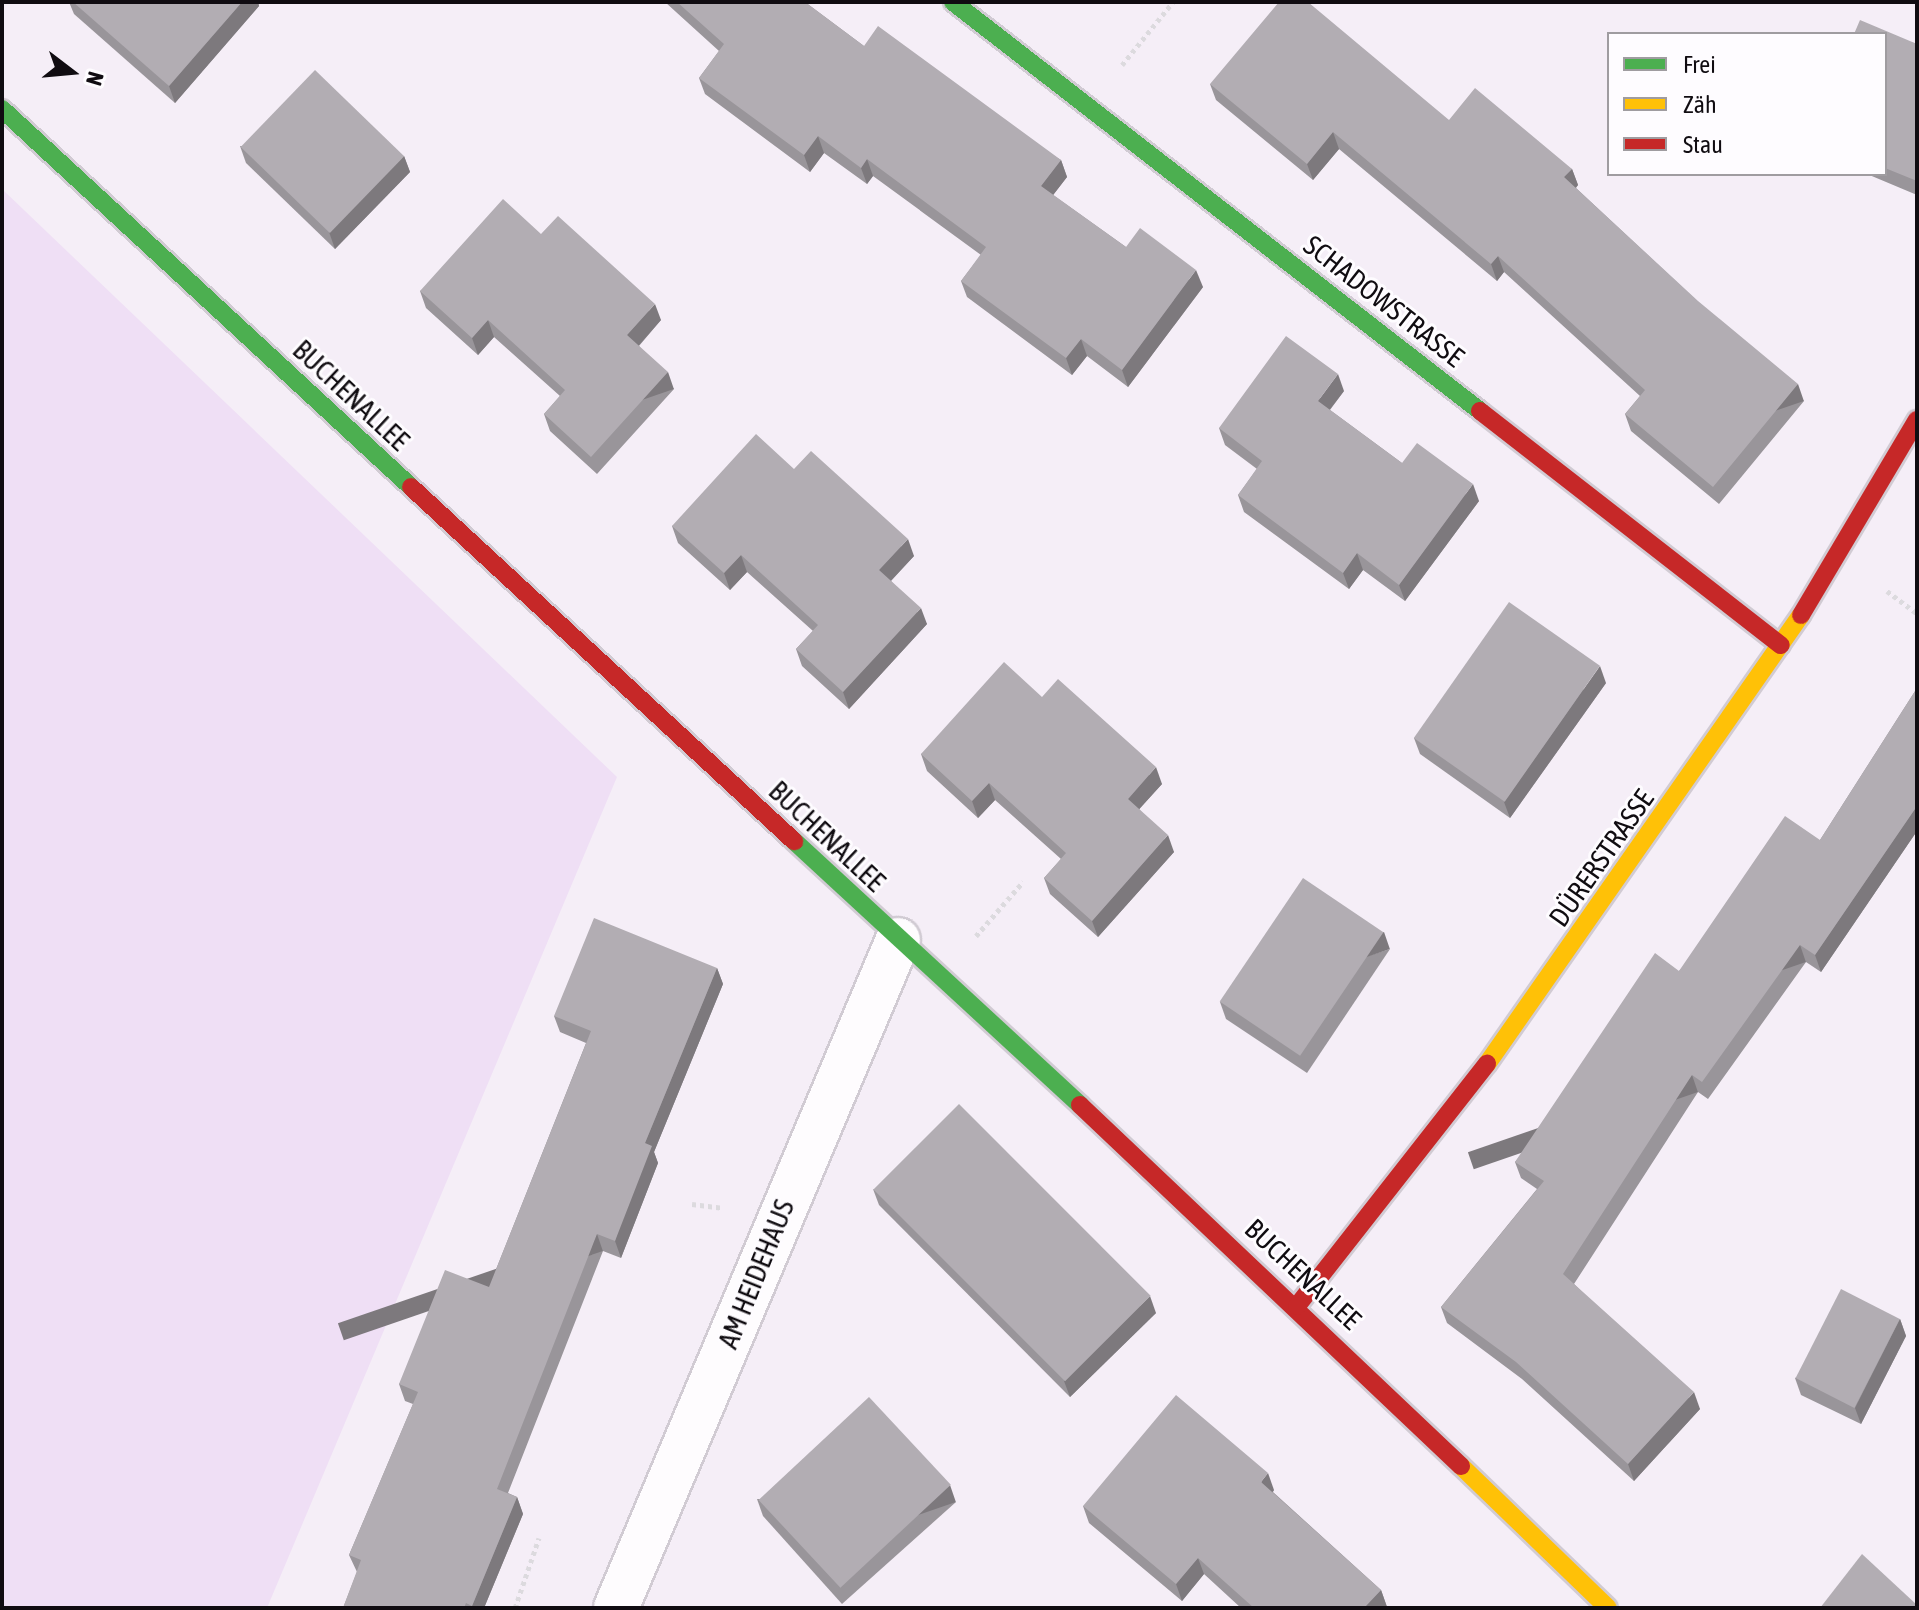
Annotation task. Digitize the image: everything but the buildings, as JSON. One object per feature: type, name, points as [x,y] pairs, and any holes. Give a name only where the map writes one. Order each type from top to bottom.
[{"type":"street","name":"SCHADOWSTRASSE","points":[[953,2],[1781,645]]},
{"type":"street","name":"BUCHENALLEE","points":[[2,109],[938,978],[1297,1306],[1608,1608]]},
{"type":"street","name":"DÜRERSTRASSE","points":[[1297,1306],[1533,1005],[1841,557],[1917,420]]},
{"type":"street","name":"AM HEIDEHAUS","points":[[616,1608],[898,940]]},
{"type":"path","points":[[1089,106],[1173,2]]},
{"type":"path","points":[[938,978],[1023,882]]},
{"type":"path","points":[[515,1608],[539,1538]]},
{"type":"shaded area","points":[[2,189],[617,777],[267,1608],[2,1608]]},
{"type":"traffic: fast","points":[[953,2],[1480,411]]},
{"type":"traffic: fast","points":[[2,109],[411,487]]},
{"type":"traffic: fast","points":[[794,841],[1080,1105]]},
{"type":"traffic: slow","points":[[1487,1064],[1801,615]]},
{"type":"traffic: slow","points":[[1461,1466],[1608,1608]]},
{"type":"traffic: jam","points":[[1480,411],[1781,645]]},
{"type":"traffic: jam","points":[[1801,615],[1917,420]]},
{"type":"traffic: jam","points":[[411,487],[794,841]]},
{"type":"traffic: jam","points":[[1297,1306],[1487,1064]]},
{"type":"traffic: jam","points":[[1080,1105],[1461,1466]]}]
